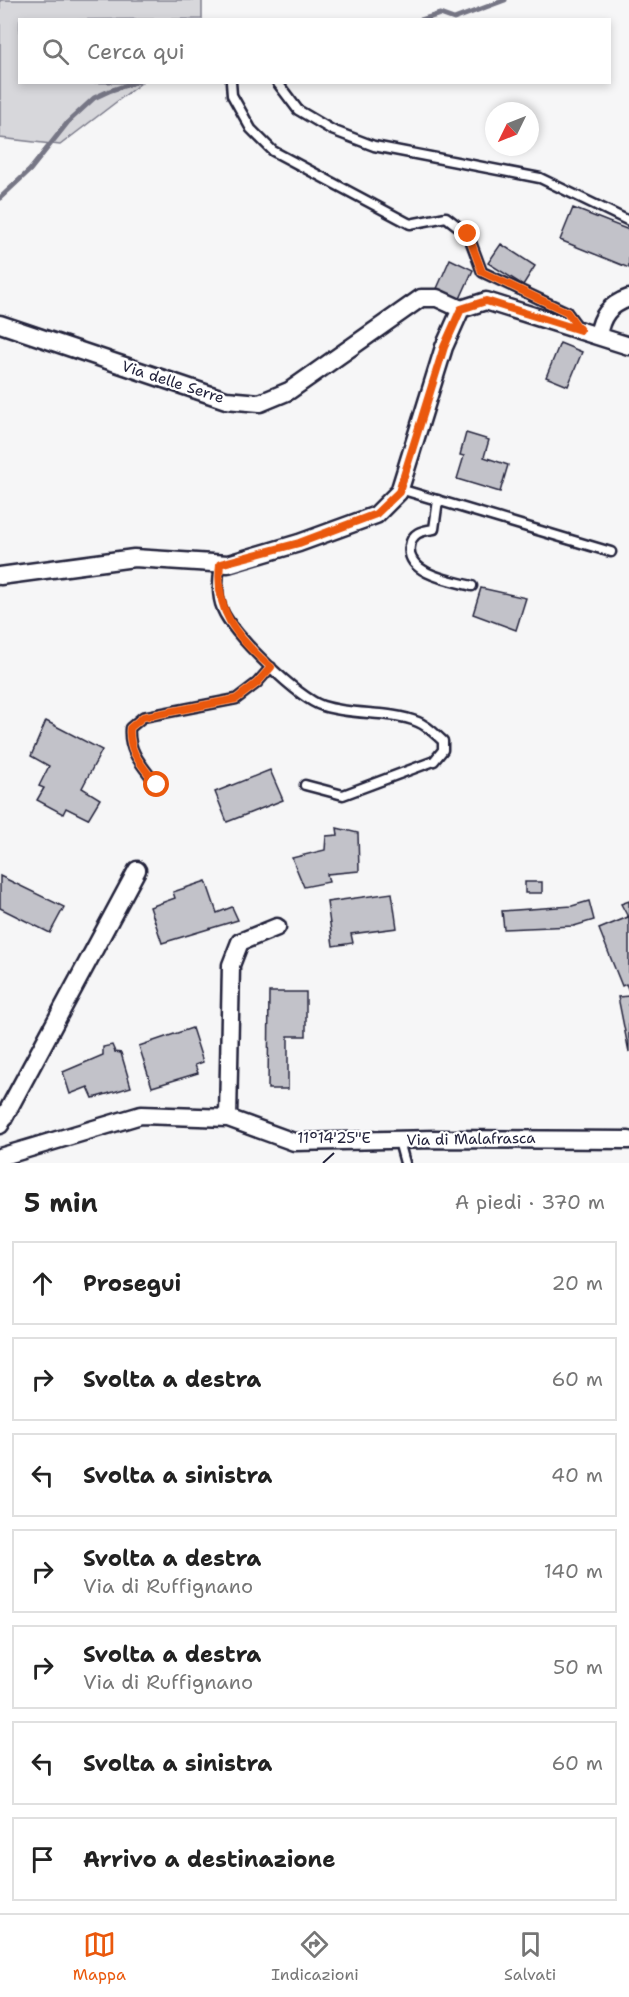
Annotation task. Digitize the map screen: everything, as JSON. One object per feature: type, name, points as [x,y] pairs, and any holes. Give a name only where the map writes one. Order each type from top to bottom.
[{"type":"street","name":"Via delle Serre","points":[[0,324],[226,400],[260,403],[289,391],[421,298],[437,298],[461,309]]},
{"type":"street","points":[[598,336],[601,319],[607,310],[629,298]]},
{"type":"street","points":[[0,576],[134,558],[220,564],[299,543],[376,514],[400,489],[444,347],[461,309],[486,301],[629,346]]},
{"type":"street","points":[[0,1125],[137,870]]},
{"type":"street","points":[[228,1118],[231,965],[240,942],[277,927]]},
{"type":"street","name":"Via di Malafrasca","points":[[0,1157],[141,1115],[228,1118],[294,1142],[629,1140]]},
{"type":"lane","points":[[231,84],[232,95],[251,129],[273,151],[410,224],[446,217],[468,234],[482,272],[567,312],[580,330]]},
{"type":"lane","points":[[279,84],[298,110],[332,130],[374,146],[540,178],[629,221]]},
{"type":"lane","points":[[400,489],[611,552]]},
{"type":"lane","points":[[438,500],[434,529],[419,532],[411,538],[409,550],[416,565],[425,572],[472,586]]},
{"type":"lane","points":[[220,564],[218,587],[222,609],[233,627],[271,667],[322,706],[348,712],[405,718],[426,726],[443,741],[443,750],[434,761],[343,795],[304,785]]},
{"type":"lane","points":[[157,785],[133,754],[129,741],[130,728],[143,717],[236,699],[257,683],[271,667]]},
{"type":"lane","points":[[399,1141],[405,1163]]},
{"type":"shaded area","points":[[0,0],[202,0],[202,18],[18,18],[18,84],[140,84],[60,145],[0,138]]},
{"type":"building","points":[[573,208],[629,230],[629,268],[560,240]]},
{"type":"building","points":[[501,244],[535,266],[523,285],[488,263]]},
{"type":"building","points":[[450,259],[473,270],[458,303],[435,293]]},
{"type":"building","points":[[560,343],[582,352],[568,386],[546,377]]},
{"type":"building","points":[[466,433],[489,440],[484,457],[508,465],[500,492],[457,479],[464,456],[460,455]]},
{"type":"building","points":[[481,588],[526,598],[516,630],[473,614]]},
{"type":"building","points":[[46,721],[102,750],[82,788],[100,799],[88,819],[66,808],[63,814],[37,800],[44,788],[39,786],[49,766],[31,756]]},
{"type":"building","points":[[270,770],[283,800],[227,822],[215,792]]},
{"type":"building","points":[[337,828],[358,833],[359,871],[327,874],[329,882],[304,887],[292,858],[325,850],[326,836],[338,835]]},
{"type":"building","points":[[0,876],[64,907],[50,933],[0,908]]},
{"type":"building","points":[[206,881],[217,913],[232,907],[238,920],[162,943],[150,907],[175,898],[173,892]]},
{"type":"building","points":[[525,882],[542,882],[542,893],[525,893]]},
{"type":"building","points":[[392,893],[397,928],[351,934],[353,943],[333,946],[327,902]]},
{"type":"building","points":[[589,901],[594,920],[574,926],[504,929],[502,911],[572,906]]},
{"type":"building","points":[[629,901],[629,991],[626,984],[622,986],[599,929],[628,917],[621,904]]},
{"type":"building","points":[[269,992],[306,992],[306,1036],[288,1036],[288,1089],[268,1089]]},
{"type":"building","points":[[629,996],[629,1052],[618,997]]},
{"type":"building","points":[[192,1028],[203,1062],[195,1065],[198,1073],[152,1087],[139,1046]]},
{"type":"building","points":[[112,1045],[115,1052],[121,1053],[131,1087],[93,1098],[88,1087],[70,1094],[63,1072],[103,1055],[103,1047]]},
{"type":"waterway","points":[[457,18],[505,0]]},
{"type":"waterway","points":[[427,18],[440,14],[451,18]]},
{"type":"waterway","points":[[0,198],[30,170],[68,122],[94,98],[130,84]]},
{"type":"route","points":[[157,785],[133,754],[129,741],[130,728],[143,717],[236,699],[257,683],[271,667],[233,627],[222,609],[218,587],[220,564],[228,564],[299,543],[376,514],[399,492],[444,347],[461,309],[486,301],[580,330],[567,312],[482,272],[468,234]]}]
